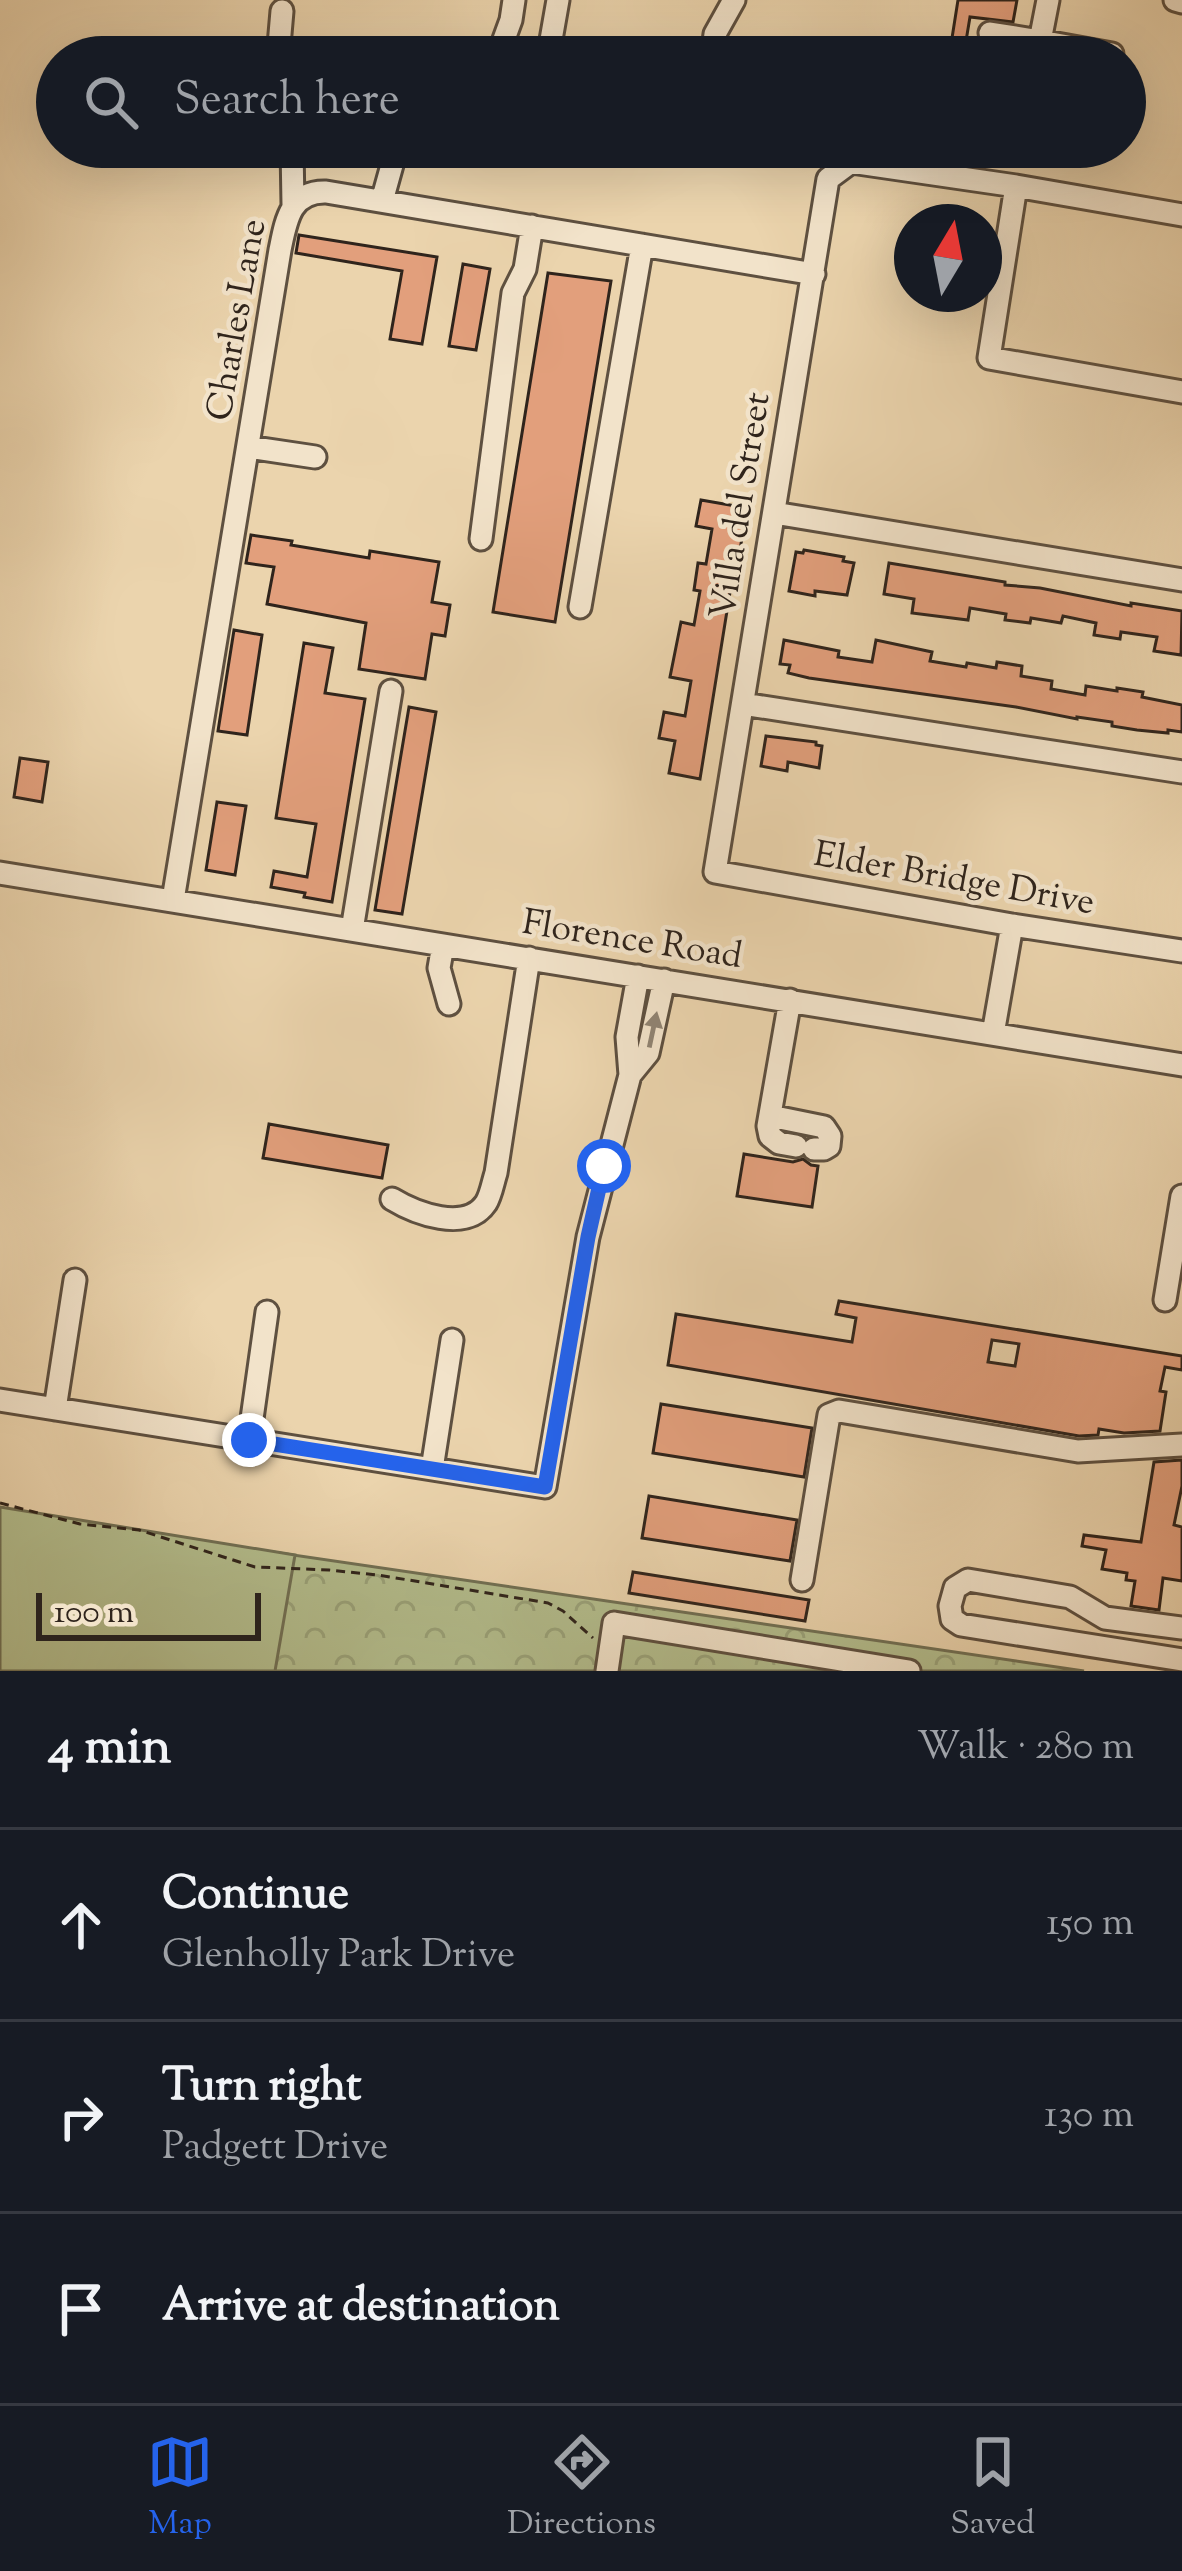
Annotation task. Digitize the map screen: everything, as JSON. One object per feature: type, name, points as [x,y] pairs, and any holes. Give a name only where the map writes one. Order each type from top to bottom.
[{"type":"street","points":[[505,36],[514,0]]},
{"type":"street","points":[[552,36],[558,0]]},
{"type":"street","points":[[715,36],[734,0]]},
{"type":"street","points":[[1041,36],[1048,0]]},
{"type":"street","points":[[280,36],[282,11]]},
{"type":"street","points":[[990,33],[1009,36]]},
{"type":"street","points":[[292,168],[293,205]]},
{"type":"street","points":[[382,201],[391,168]]},
{"type":"street","name":"Villa del Street","points":[[715,872],[828,179],[843,168]]},
{"type":"street","name":"Villa del Street","points":[[892,168],[1016,186]]},
{"type":"street","points":[[1182,214],[1016,186],[989,358],[1182,392]]},
{"type":"street","name":"Charles Lane","points":[[173,900],[280,250],[287,217],[302,196],[313,191],[382,201],[814,274]]},
{"type":"street","points":[[481,539],[513,293],[525,268],[532,226]]},
{"type":"street","points":[[580,607],[641,245]]},
{"type":"street","points":[[248,447],[315,457]]},
{"type":"street","points":[[774,513],[1182,580]]},
{"type":"street","points":[[352,930],[392,691]]},
{"type":"street","points":[[743,704],[1182,772]]},
{"type":"street","name":"Elder Bridge Drive","points":[[715,872],[1182,951]]},
{"type":"street","name":"Florence Road","points":[[0,873],[1182,1065]]},
{"type":"street","points":[[993,1034],[1012,925]]},
{"type":"street","points":[[443,944],[439,968],[449,1004]]},
{"type":"street","points":[[392,1199],[409,1210],[443,1218],[468,1216],[484,1206],[496,1174],[529,958]]},
{"type":"street","points":[[0,1400],[545,1487],[588,1237],[630,1075],[627,1037],[638,976]]},
{"type":"street","points":[[630,1075],[648,1053],[664,980]]},
{"type":"street","points":[[770,1116],[824,1127],[829,1145],[805,1148],[779,1143],[770,1136],[770,1116],[790,1000]]},
{"type":"street","points":[[1165,1300],[1182,1196]]},
{"type":"street","points":[[55,1409],[76,1280]]},
{"type":"street","points":[[249,1440],[267,1312]]},
{"type":"street","points":[[432,1469],[452,1340]]},
{"type":"street","points":[[802,1580],[829,1415],[839,1411],[1078,1451],[1182,1445]]},
{"type":"street","points":[[1182,1628],[1105,1618],[1070,1597],[968,1580],[955,1588],[950,1606],[952,1619],[961,1625],[1182,1660]]},
{"type":"street","points":[[607,1671],[614,1622],[909,1671]]},
{"type":"path","points":[[0,1503],[80,1524],[139,1530],[255,1568],[378,1575],[548,1603],[611,1647]]},
{"type":"green space","points":[[0,1507],[295,1555],[275,1671],[0,1671]]},
{"type":"green space","points":[[0,1512],[1084,1671],[0,1671]]},
{"type":"building","points":[[958,0],[1017,0],[1013,22],[970,17],[967,36],[952,36]]},
{"type":"building","points":[[299,235],[437,257],[422,344],[390,339],[402,271],[296,253]]},
{"type":"building","points":[[463,264],[490,269],[476,350],[449,346]]},
{"type":"building","points":[[548,273],[611,281],[555,622],[493,612]]},
{"type":"building","points":[[701,500],[747,508],[700,779],[669,773],[675,741],[659,738],[664,712],[685,716],[691,681],[670,677],[681,622],[694,625],[700,591],[694,590],[698,563],[706,564],[712,529],[696,526]]},
{"type":"building","points":[[251,535],[369,558],[370,551],[439,562],[432,602],[450,605],[445,636],[432,634],[425,679],[359,669],[366,623],[267,604],[274,567],[246,563]]},
{"type":"building","points":[[796,552],[854,563],[847,595],[789,591]]},
{"type":"building","points":[[889,563],[1182,611],[1181,655],[1154,651],[1157,637],[1121,632],[1120,639],[1094,635],[1096,623],[1063,616],[1061,623],[1031,618],[1030,623],[970,608],[968,620],[912,613],[914,599],[884,594]]},
{"type":"building","points":[[234,630],[262,635],[247,735],[218,731]]},
{"type":"building","points":[[784,640],[872,662],[876,640],[932,652],[930,661],[966,667],[967,663],[996,668],[997,662],[1022,666],[1021,676],[1052,681],[1051,689],[1085,695],[1086,686],[1143,692],[1142,697],[1182,705],[1182,732],[1137,730],[1112,726],[1112,722],[809,678],[788,673],[790,665],[780,664]]},
{"type":"building","points":[[304,643],[333,648],[325,693],[365,699],[332,902],[271,887],[274,871],[307,877],[316,824],[276,818]]},
{"type":"building","points":[[409,707],[436,712],[402,914],[375,910]]},
{"type":"building","points":[[766,736],[816,742],[822,746],[819,768],[788,762],[787,771],[761,766]]},
{"type":"building","points":[[20,758],[48,762],[42,802],[14,797]]},
{"type":"building","points":[[217,802],[246,806],[235,875],[206,870]]},
{"type":"building","points":[[269,1124],[388,1145],[382,1178],[263,1158]]},
{"type":"building","points":[[744,1154],[793,1162],[803,1159],[818,1166],[812,1207],[737,1196]]},
{"type":"building","points":[[839,1301],[1182,1356],[1182,1370],[1165,1367],[1160,1431],[1099,1429],[1098,1435],[1079,1436],[668,1365],[676,1314],[852,1342],[856,1318],[836,1314]],"holes":[[[992,1340],[1019,1344],[1015,1366],[988,1362]]]},
{"type":"building","points":[[661,1404],[812,1428],[804,1477],[653,1453]]},
{"type":"building","points":[[1182,1460],[1174,1525],[1182,1527],[1182,1581],[1163,1578],[1159,1610],[1131,1606],[1135,1581],[1126,1580],[1127,1573],[1102,1569],[1106,1550],[1082,1546],[1084,1535],[1141,1542],[1154,1462]]},
{"type":"building","points":[[649,1496],[797,1520],[790,1561],[642,1538]]},
{"type":"building","points":[[633,1572],[809,1600],[805,1621],[629,1593]]},
{"type":"route","points":[[249,1440],[545,1487],[604,1166]]}]
